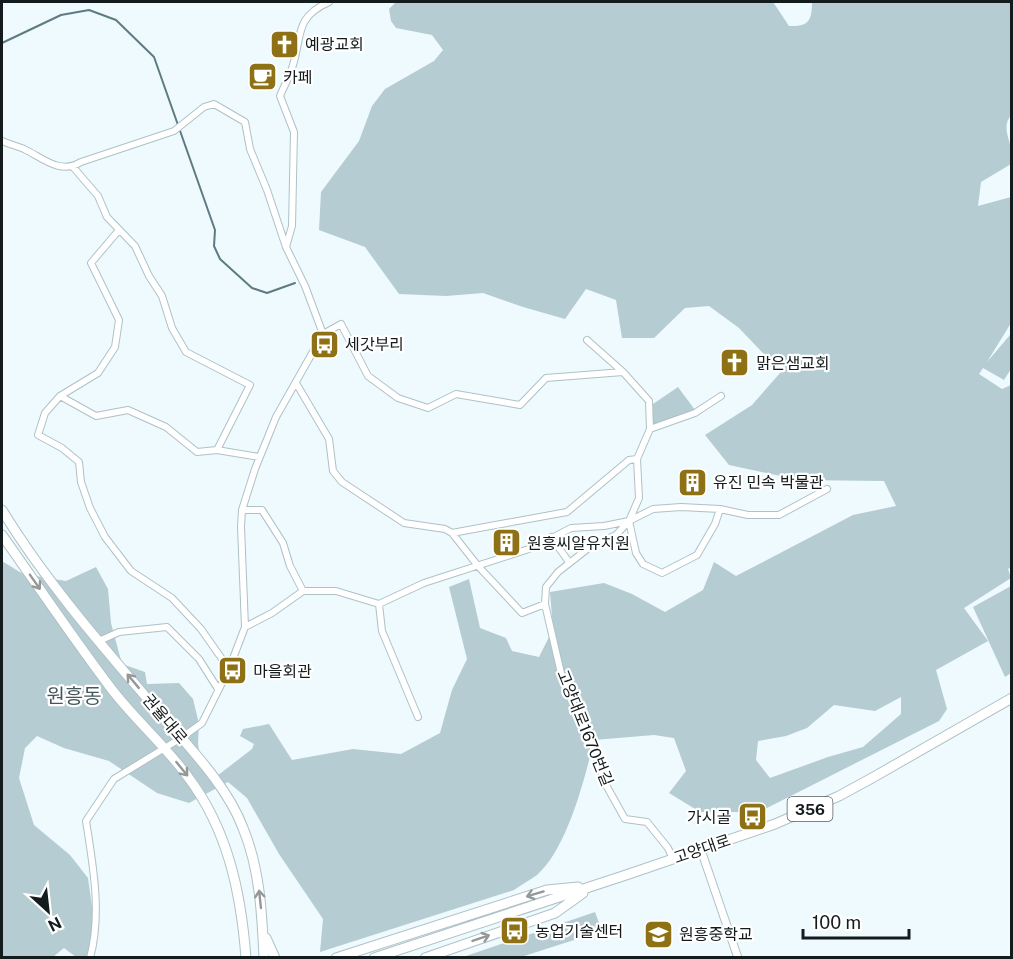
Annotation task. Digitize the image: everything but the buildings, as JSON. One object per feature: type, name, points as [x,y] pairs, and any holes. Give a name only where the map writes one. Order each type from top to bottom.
[{"type":"main road","name":"권율대로","points":[[2,510],[99,641],[224,792],[243,827],[254,862],[260,896],[264,957]]},
{"type":"main road","name":"권율대로","points":[[2,535],[112,689],[189,778],[211,813],[225,845],[234,874],[246,957]]},
{"type":"main road","name":"고양대로","points":[[374,957],[775,824],[839,796],[954,733],[1011,698]]},
{"type":"main road","points":[[336,957],[547,890],[593,886]]},
{"type":"main road","points":[[425,957],[555,913],[593,886]]},
{"type":"main road","points":[[262,927],[275,957]]},
{"type":"main road","points":[[241,957],[244,931]]},
{"type":"street","points":[[286,247],[292,226],[294,132],[280,96],[293,65],[302,22],[316,7],[329,2]]},
{"type":"street","points":[[2,141],[23,149],[53,166],[73,166],[180,127],[204,107],[214,104],[245,122],[250,149],[267,190],[286,247],[305,286],[323,334]]},
{"type":"street","points":[[73,166],[98,196],[107,218],[135,246],[149,276],[162,296],[172,328],[186,352],[250,385],[218,450]]},
{"type":"street","points":[[119,230],[90,263],[119,320],[115,347],[98,373],[60,396],[45,413],[38,435],[62,448],[79,462],[81,482],[90,508],[105,537],[131,571],[172,598],[201,629],[229,669]]},
{"type":"street","points":[[90,957],[96,935],[94,873],[86,821],[114,778],[202,723],[229,669],[244,627],[242,510],[259,457],[276,417],[323,334],[341,324],[368,376],[398,398],[428,408],[456,394],[520,405],[546,378],[623,372]]},
{"type":"street","points":[[296,383],[329,439],[333,471],[342,482],[404,523],[445,529],[452,533],[478,566],[522,613],[545,604],[546,587],[569,562],[590,547],[616,535],[629,521],[639,498],[637,459],[650,429],[649,401],[623,372],[587,340]]},
{"type":"street","points":[[60,396],[96,416],[128,410],[166,427],[197,452],[218,450],[259,457]]},
{"type":"street","points":[[650,429],[695,413],[721,396]]},
{"type":"street","points":[[452,533],[567,512],[630,460],[637,459]]},
{"type":"street","points":[[244,627],[272,613],[303,591],[336,591],[380,604],[424,583],[535,547],[550,537],[571,528],[604,526],[629,521],[653,509],[681,507],[720,509],[747,515],[779,515],[827,489]]},
{"type":"street","points":[[629,521],[636,553],[644,564],[662,573],[697,555],[716,524],[720,509]]},
{"type":"street","points":[[242,510],[262,510],[283,543],[290,566],[303,591]]},
{"type":"street","points":[[550,537],[569,562]]},
{"type":"street","points":[[380,604],[382,631],[418,717]]},
{"type":"street","name":"고양대로1670번길","points":[[545,604],[563,682],[589,736],[606,785],[626,819],[647,822],[668,848],[673,859]]},
{"type":"street","points":[[99,641],[119,632],[167,627],[199,660],[218,689]]},
{"type":"street","points":[[701,850],[738,957]]},
{"type":"shaded area","points":[[396,2],[773,2],[789,26],[796,26],[805,24],[810,18],[812,2],[1011,2],[1012,114],[1006,126],[1011,150],[1011,164],[981,182],[978,206],[1011,197],[1011,323],[987,362],[1010,335],[1011,369],[1004,380],[983,368],[979,374],[1002,389],[1011,385],[1012,567],[1008,569],[1011,578],[964,608],[988,641],[936,670],[947,709],[939,721],[759,812],[700,812],[669,793],[686,771],[674,738],[654,735],[594,740],[580,793],[566,831],[548,863],[537,875],[514,890],[320,952],[323,919],[279,854],[247,798],[228,782],[189,803],[157,793],[109,761],[64,748],[37,736],[25,748],[19,778],[34,825],[70,855],[88,878],[96,935],[89,957],[76,957],[64,948],[53,957],[2,957],[2,561],[23,574],[66,581],[96,567],[108,589],[111,623],[122,664],[145,672],[147,684],[179,683],[193,699],[199,724],[198,744],[202,767],[217,776],[252,749],[254,744],[240,736],[243,729],[269,724],[292,760],[353,749],[401,754],[440,733],[452,690],[467,659],[449,587],[469,579],[480,628],[506,638],[512,651],[539,657],[553,629],[550,592],[604,583],[632,594],[665,612],[703,590],[714,562],[736,576],[853,515],[896,506],[884,481],[799,480],[729,465],[705,435],[752,405],[781,372],[739,328],[709,306],[685,308],[654,338],[622,338],[616,300],[586,289],[565,319],[483,293],[446,296],[399,294],[365,247],[319,230],[321,192],[359,141],[372,106],[385,89],[434,61],[443,50],[432,35],[396,28],[391,21],[389,9]],"holes":[[[901,697],[901,714],[863,747],[770,778],[756,760],[758,741],[786,736],[807,728],[834,705],[875,711]]]},
{"type":"shaded area","points":[[678,387],[695,410],[653,425],[653,404]]},
{"type":"shaded area","points":[[1011,586],[1011,673],[1005,677],[973,607]]},
{"type":"shaded area","points":[[595,912],[602,931],[521,957],[463,957]]},
{"type":"waterway","points":[[2,43],[61,15],[89,10],[116,20],[154,57],[215,230],[214,246],[220,259],[252,288],[267,293],[295,283]]},
{"type":"place","name":"예광교회","points":[[284,44]]},
{"type":"place","name":"카페","points":[[262,77]]},
{"type":"place","name":"세갓부리","points":[[324,344]]},
{"type":"place","name":"맑은샘교회","points":[[735,363]]},
{"type":"place","name":"유진 민속 박물관","points":[[692,482]]},
{"type":"place","name":"원흥씨알유치원","points":[[506,543]]},
{"type":"place","name":"마을회관","points":[[232,671]]},
{"type":"place","name":"가시골","points":[[752,817]]},
{"type":"place","name":"농업기술센터","points":[[514,931]]},
{"type":"place","name":"원흥중학교","points":[[658,934]]},
{"type":"district","name":"원흥동","points":[[74,696]]}]
